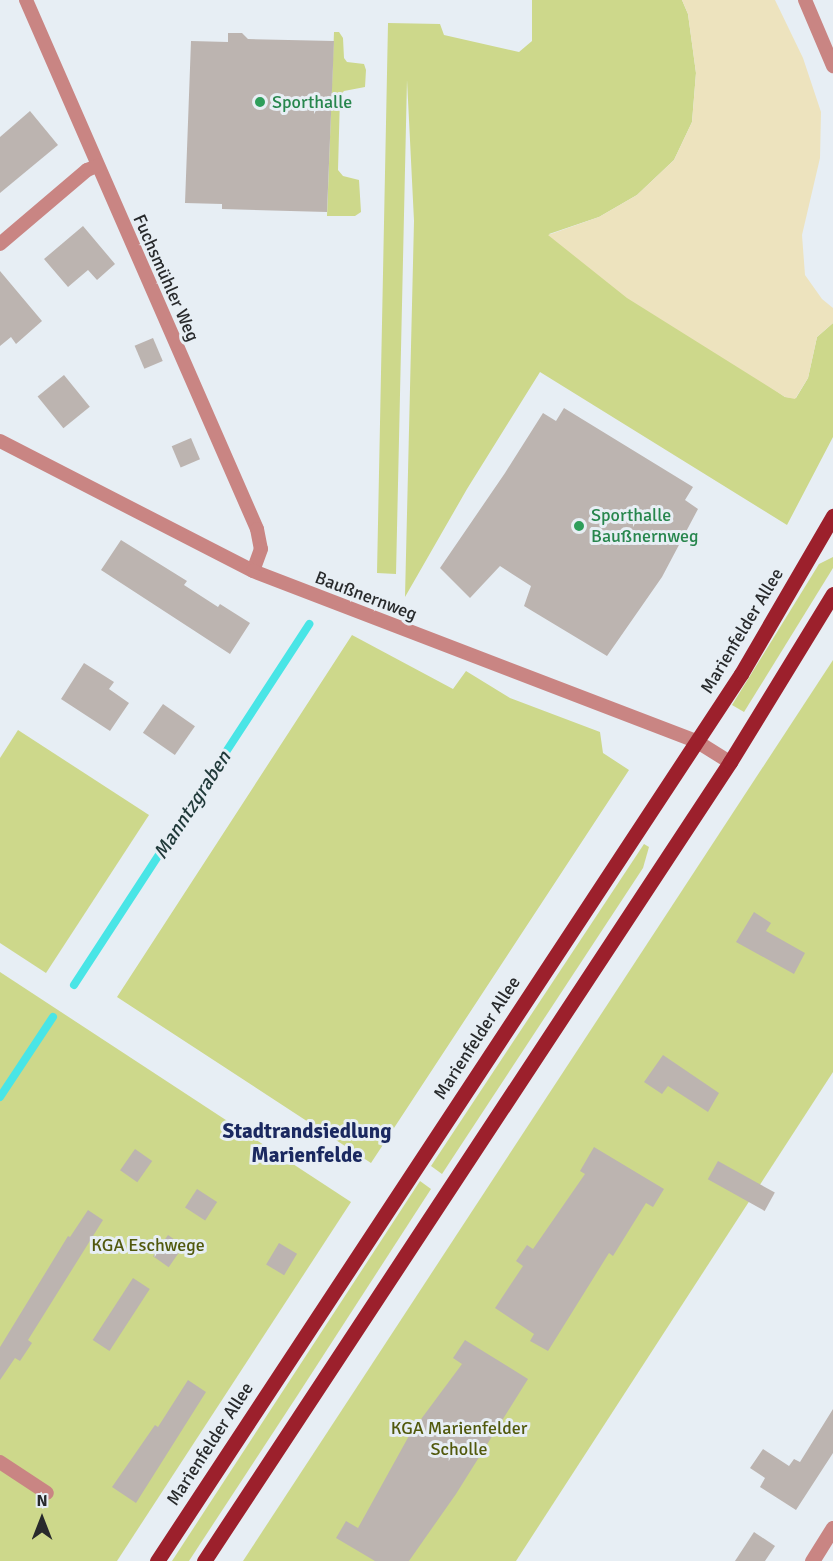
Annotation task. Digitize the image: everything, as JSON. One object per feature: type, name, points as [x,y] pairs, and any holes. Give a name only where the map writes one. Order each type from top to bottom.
[{"type":"main road","name":"Marienfelder Allee","points":[[157,1561],[741,674],[828,535],[833,516]]},
{"type":"main road","points":[[204,1561],[730,762],[833,594]]},
{"type":"street","points":[[812,1561],[833,1528]]},
{"type":"lane","name":"Fuchsmühler Weg","points":[[26,0],[257,529],[261,549],[253,571]]},
{"type":"lane","points":[[805,0],[833,66]]},
{"type":"lane","points":[[0,244],[87,170],[97,166]]},
{"type":"lane","name":"Baußnernweg","points":[[0,441],[253,571],[696,741],[730,762]]},
{"type":"lane","points":[[0,1462],[47,1493]]},
{"type":"green space","points":[[532,0],[682,0],[688,14],[696,73],[692,122],[674,160],[637,195],[599,217],[549,234],[785,397],[796,398],[808,378],[817,337],[833,323],[833,437],[787,525],[540,372],[467,489],[405,597],[414,221],[407,80],[396,574],[377,573],[388,23],[440,24],[444,35],[519,52],[532,41]]},
{"type":"green space","points":[[334,32],[339,32],[343,38],[344,58],[347,62],[364,64],[366,70],[365,87],[344,91],[340,96],[338,170],[343,176],[359,180],[361,212],[355,216],[327,216]]},
{"type":"green space","points":[[833,557],[833,568],[744,712],[732,705],[819,564]]},
{"type":"green space","points":[[352,635],[453,689],[466,671],[510,698],[600,732],[603,753],[629,770],[371,1163],[117,997]]},
{"type":"green space","name":"KGA Marienfelder Scholle","points":[[833,660],[833,1072],[516,1561],[243,1561]]},
{"type":"green space","points":[[18,730],[149,815],[46,973],[0,943],[0,758]]},
{"type":"green space","points":[[644,844],[649,847],[643,868],[442,1174],[431,1166]]},
{"type":"green space","name":"KGA Eschwege","points":[[0,972],[351,1202],[117,1561],[0,1561]]},
{"type":"green space","points":[[420,1181],[431,1189],[299,1393],[189,1561],[172,1561]]},
{"type":"sand","points":[[682,0],[775,0],[803,58],[821,112],[820,158],[802,235],[805,275],[822,299],[833,308],[833,323],[817,337],[808,378],[795,399],[785,397],[627,298],[548,235],[599,217],[637,195],[674,160],[692,122],[696,73],[688,14]]},
{"type":"building","name":"Sporthalle","points":[[228,33],[242,33],[248,39],[334,41],[327,212],[222,209],[222,204],[185,203],[191,41],[228,42]]},
{"type":"building","points":[[30,111],[58,145],[0,193],[0,137]]},
{"type":"building","points":[[83,226],[115,264],[97,280],[88,270],[68,287],[44,259]]},
{"type":"building","points":[[0,271],[42,321],[16,344],[11,337],[0,346]]},
{"type":"building","points":[[153,338],[163,361],[144,369],[135,346]]},
{"type":"building","points":[[64,375],[90,407],[63,428],[38,396]]},
{"type":"building","name":"Sporthalle Baußnernweg","points":[[564,408],[693,487],[685,500],[698,509],[662,577],[607,656],[524,606],[531,586],[500,566],[470,598],[440,568],[543,413],[556,421]]},
{"type":"building","points":[[191,438],[200,459],[181,467],[172,446]]},
{"type":"building","points":[[121,540],[187,581],[184,585],[218,607],[220,604],[250,623],[230,654],[101,570]]},
{"type":"building","points":[[84,663],[114,682],[109,689],[129,703],[110,731],[61,699]]},
{"type":"building","points":[[163,704],[195,726],[175,755],[143,733]]},
{"type":"building","points":[[754,912],[771,923],[766,931],[805,953],[794,974],[736,942]]},
{"type":"building","points":[[663,1055],[719,1093],[708,1112],[668,1086],[662,1094],[644,1082]]},
{"type":"building","points":[[594,1147],[664,1189],[653,1207],[646,1203],[613,1256],[609,1253],[548,1351],[530,1341],[534,1334],[495,1308],[523,1266],[516,1261],[527,1245],[533,1249],[585,1174],[580,1171]]},
{"type":"building","points":[[135,1149],[152,1161],[137,1182],[120,1170]]},
{"type":"building","points":[[718,1161],[775,1193],[765,1211],[708,1179]]},
{"type":"building","points":[[197,1189],[217,1202],[205,1221],[185,1207]]},
{"type":"building","points":[[88,1210],[103,1220],[28,1340],[32,1343],[20,1361],[15,1358],[0,1380],[0,1347],[68,1236],[70,1237]]},
{"type":"building","points":[[168,1235],[184,1246],[169,1267],[153,1256]]},
{"type":"building","points":[[279,1243],[297,1254],[284,1275],[266,1264]]},
{"type":"building","points":[[133,1278],[150,1289],[109,1351],[93,1340]]},
{"type":"building","points":[[465,1340],[528,1379],[456,1494],[409,1561],[375,1561],[336,1538],[346,1521],[358,1528],[410,1434],[462,1364],[453,1358]]},
{"type":"building","points":[[188,1380],[206,1392],[136,1503],[112,1487],[155,1425],[158,1427]]},
{"type":"building","points":[[833,1409],[833,1453],[796,1510],[760,1487],[765,1478],[750,1468],[763,1449],[789,1466],[794,1459],[800,1462]]},
{"type":"building","points":[[754,1532],[775,1546],[765,1561],[735,1561]]},
{"type":"waterway","name":"Manntzgraben","points":[[74,985],[309,624]]},
{"type":"waterway","name":"Manntzgraben","points":[[0,1097],[53,1017]]},
{"type":"place","name":"Sporthalle","points":[[260,102]]},
{"type":"place","name":"Sporthalle Baußnernweg","points":[[579,526]]},
{"type":"district","name":"Stadtrandsiedlung Marienfelde","points":[[307,1143]]}]
